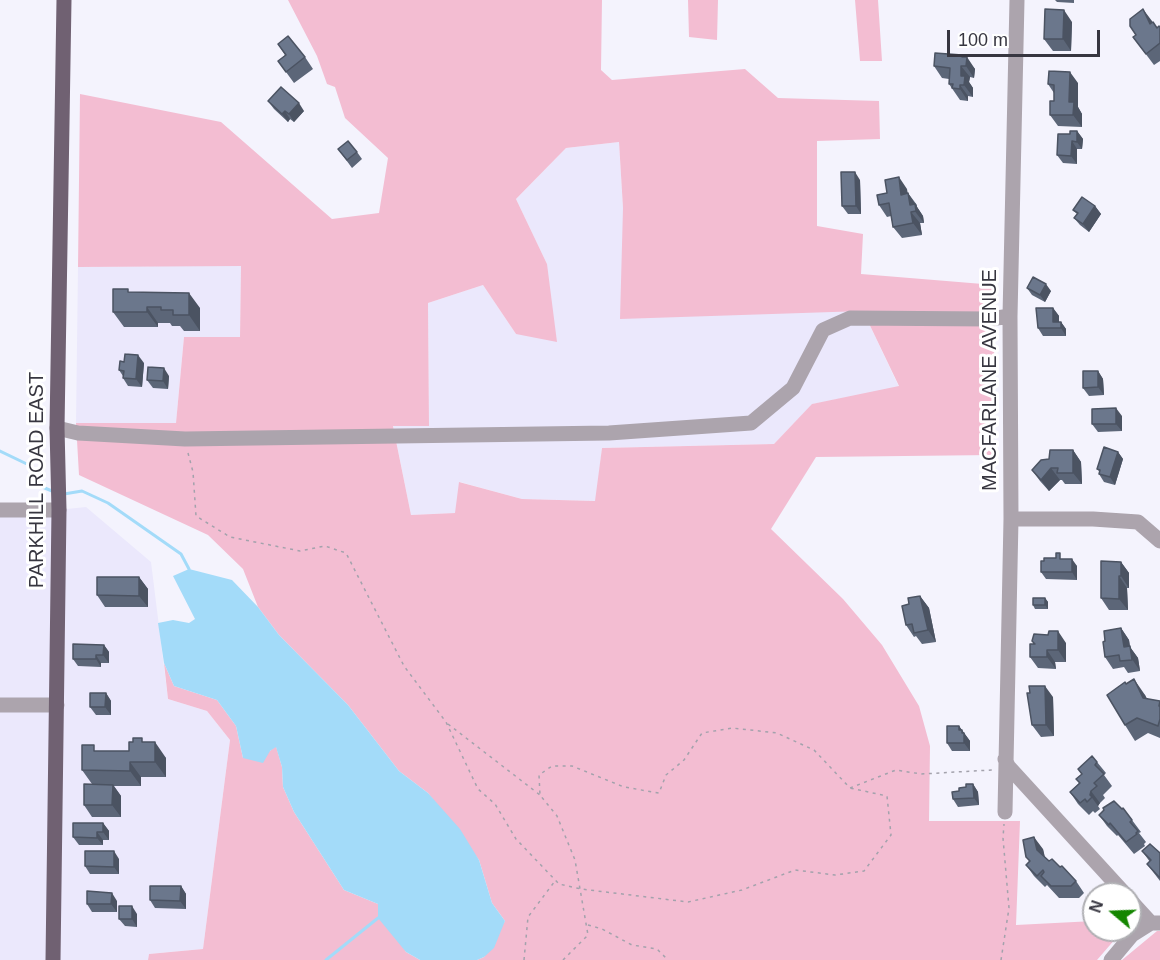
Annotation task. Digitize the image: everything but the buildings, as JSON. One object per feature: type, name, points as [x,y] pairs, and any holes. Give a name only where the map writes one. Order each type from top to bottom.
[{"type":"main road","name":"PARKHILL ROAD EAST","points":[[53,960],[59,510],[57,428],[64,0]]},
{"type":"street","name":"MACFARLANE AVENUE","points":[[1005,812],[1011,519],[1010,316],[1017,0]]},
{"type":"street","points":[[57,428],[78,433],[185,439],[609,433],[751,423],[793,388],[823,330],[850,318],[990,319],[1010,316]]},
{"type":"street","points":[[0,510],[59,510]]},
{"type":"street","points":[[1011,519],[1093,519],[1138,522],[1160,541]]},
{"type":"street","points":[[0,705],[57,705]]},
{"type":"street","points":[[1005,764],[1114,882]]},
{"type":"street","points":[[1111,960],[1132,935],[1156,923],[1142,911]]},
{"type":"path","points":[[185,439],[194,472],[196,516],[230,537],[300,551],[325,546],[346,553],[404,666],[446,722],[478,789],[495,804],[516,839],[559,884],[581,889],[688,902],[742,890],[795,870],[835,875],[864,871],[891,835],[886,796],[850,788],[814,750],[777,734],[732,728],[702,733],[684,760],[666,775],[659,793],[624,787],[572,766],[552,766],[539,776],[540,795]]},
{"type":"path","points":[[446,722],[540,795],[557,816],[575,860],[588,935],[563,960]]},
{"type":"path","points":[[850,788],[896,771],[921,774],[1005,764]]},
{"type":"path","points":[[1001,960],[1009,908],[1003,838],[1005,812]]},
{"type":"path","points":[[524,960],[528,917],[555,880]]},
{"type":"path","points":[[587,925],[632,945],[657,949],[668,960]]},
{"type":"shaded area","points":[[288,0],[602,0],[601,70],[612,80],[745,69],[778,98],[879,101],[880,139],[817,141],[817,226],[863,234],[861,274],[995,285],[993,455],[816,457],[771,529],[843,599],[882,645],[919,706],[930,746],[929,821],[1020,821],[1016,925],[1082,922],[1082,942],[1113,942],[1097,960],[477,960],[484,957],[505,921],[492,903],[479,860],[428,793],[399,771],[348,705],[279,635],[258,607],[243,569],[208,535],[79,475],[76,423],[176,423],[184,337],[240,337],[241,266],[78,267],[80,94],[221,122],[332,219],[379,213],[388,158],[345,118],[335,87],[327,84],[317,56]],"holes":[[[619,142],[623,208],[620,319],[863,311],[899,386],[812,404],[774,444],[602,448],[595,501],[522,499],[459,482],[455,513],[411,515],[393,426],[429,426],[428,303],[483,285],[516,334],[557,342],[547,264],[516,199],[566,148]]]},
{"type":"shaded area","points":[[688,0],[718,0],[717,40],[689,37]]},
{"type":"shaded area","points":[[855,0],[878,0],[882,61],[860,61]]},
{"type":"shaded area","points":[[619,142],[623,208],[863,311],[899,387],[813,404],[774,444],[602,448],[596,501],[522,499],[460,482],[456,513],[411,515],[393,425],[429,426],[428,303],[483,285],[516,334],[547,264],[516,199],[566,148]]},
{"type":"shaded area","points":[[241,265],[240,337],[184,337],[176,423],[76,423],[78,267]]},
{"type":"shaded area","points":[[86,507],[151,562],[168,699],[207,711],[230,740],[203,949],[149,954],[148,960],[0,960],[0,516]]},
{"type":"shaded area","points":[[164,663],[174,686],[217,700],[236,726],[243,758],[270,751],[276,746],[282,767],[283,787],[294,812],[344,890],[378,904],[406,952],[420,960],[148,960],[149,954],[203,949],[230,740],[207,711],[168,699]]},
{"type":"shaded area","points":[[1157,931],[1160,931],[1160,960],[1122,960]]},
{"type":"water","points":[[189,569],[232,580],[258,607],[279,635],[348,705],[399,771],[428,793],[460,829],[479,860],[492,903],[505,921],[494,948],[484,957],[477,960],[420,960],[406,952],[378,918],[378,904],[344,890],[294,812],[283,787],[282,767],[276,747],[270,751],[263,763],[243,758],[236,726],[217,700],[174,686],[164,663],[158,623],[173,620],[189,623],[195,619],[173,576]]},
{"type":"waterway","points":[[0,451],[31,466],[40,486],[52,491]]},
{"type":"waterway","points":[[64,494],[82,491],[108,503],[181,554],[189,569]]},
{"type":"waterway","points":[[326,960],[378,918]]}]
